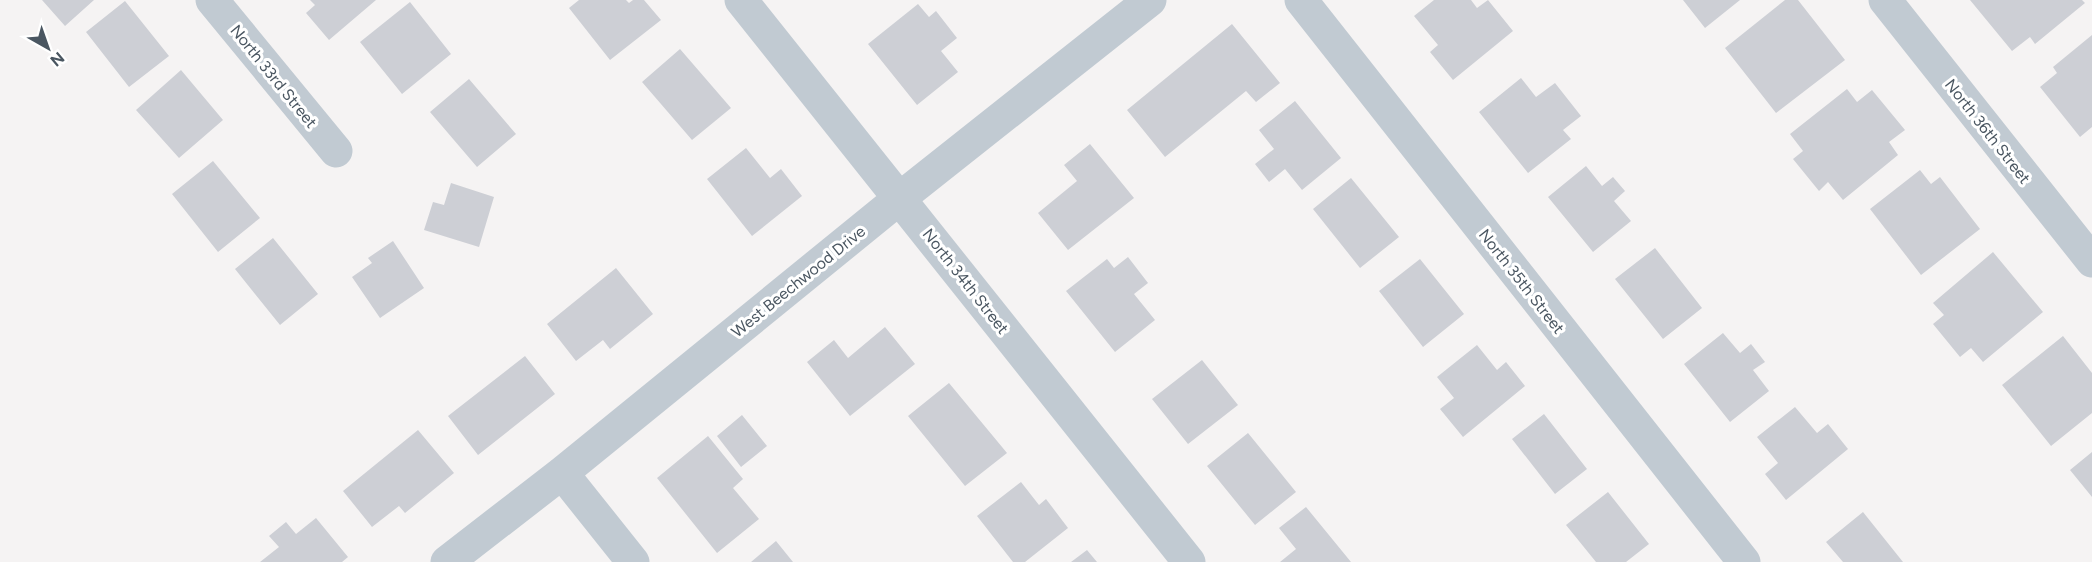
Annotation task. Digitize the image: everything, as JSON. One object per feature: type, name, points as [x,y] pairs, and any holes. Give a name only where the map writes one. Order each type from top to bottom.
[{"type":"street","name":"North 33rd Street","points":[[212,0],[336,152]]},
{"type":"street","name":"North 34th Street","points":[[741,0],[1190,562]]},
{"type":"street","name":"West Beechwood Drive","points":[[447,562],[562,473],[900,198],[1150,0]]},
{"type":"street","name":"North 35th Street","points":[[1301,0],[1744,562]]},
{"type":"street","name":"North 36th Street","points":[[1885,0],[2092,261]]},
{"type":"street","points":[[562,473],[633,562]]},
{"type":"building","points":[[42,0],[94,0],[65,26]]},
{"type":"building","points":[[310,0],[376,0],[329,40],[306,13],[315,5]]},
{"type":"building","points":[[579,0],[626,0],[629,3],[633,0],[644,0],[661,20],[610,60],[569,8]]},
{"type":"building","points":[[1434,0],[1471,0],[1477,8],[1488,0],[1513,31],[1453,80],[1430,52],[1438,45],[1414,16]]},
{"type":"building","points":[[1683,0],[1740,0],[1705,28]]},
{"type":"building","points":[[1785,0],[1798,0],[1845,60],[1776,113],[1725,48]]},
{"type":"building","points":[[1970,0],[2082,0],[2085,3],[2035,44],[2030,37],[2012,51]]},
{"type":"building","points":[[125,1],[169,56],[129,87],[86,32]]},
{"type":"building","points":[[410,2],[451,54],[402,94],[360,42]]},
{"type":"building","points":[[918,4],[929,17],[936,11],[957,38],[941,51],[958,72],[917,105],[868,44]]},
{"type":"building","points":[[1232,24],[1280,83],[1256,102],[1246,91],[1165,157],[1127,110]]},
{"type":"building","points":[[2092,35],[2092,127],[2080,137],[2040,87],[2057,73],[2053,67]]},
{"type":"building","points":[[680,49],[731,108],[692,140],[642,82]]},
{"type":"building","points":[[181,70],[223,120],[179,158],[136,110]]},
{"type":"building","points":[[1521,78],[1536,97],[1555,83],[1581,116],[1563,130],[1571,139],[1528,173],[1479,112]]},
{"type":"building","points":[[469,79],[516,134],[477,167],[430,112]]},
{"type":"building","points":[[1847,89],[1857,102],[1872,90],[1905,130],[1889,142],[1898,155],[1843,200],[1828,182],[1819,191],[1793,159],[1803,151],[1790,134]]},
{"type":"building","points":[[1295,101],[1341,158],[1302,190],[1285,169],[1269,182],[1255,164],[1274,149],[1259,130]]},
{"type":"building","points":[[1090,144],[1134,198],[1068,250],[1038,213],[1077,181],[1064,165]]},
{"type":"building","points":[[746,148],[770,178],[781,169],[802,196],[752,236],[707,179]]},
{"type":"building","points":[[213,161],[260,218],[218,252],[172,194]]},
{"type":"building","points":[[1586,166],[1602,186],[1613,177],[1625,191],[1614,201],[1631,221],[1593,252],[1548,197]]},
{"type":"building","points":[[1920,170],[1931,184],[1940,177],[1980,229],[1921,275],[1870,209]]},
{"type":"building","points":[[1351,178],[1399,237],[1360,268],[1313,209]]},
{"type":"building","points":[[451,183],[494,197],[479,247],[424,230],[433,202],[444,205]]},
{"type":"building","points":[[273,238],[318,294],[280,325],[235,269]]},
{"type":"building","points":[[393,241],[424,288],[380,318],[352,277],[372,263],[368,258]]},
{"type":"building","points":[[1655,248],[1702,308],[1663,339],[1615,279]]},
{"type":"building","points":[[1993,252],[2043,312],[1983,362],[1971,348],[1960,357],[1933,324],[1944,315],[1933,303]]},
{"type":"building","points":[[1128,257],[1148,283],[1134,294],[1155,320],[1115,352],[1066,291],[1107,259],[1114,268]]},
{"type":"building","points":[[1420,259],[1464,314],[1423,347],[1379,291]]},
{"type":"building","points":[[616,268],[653,314],[610,349],[603,340],[576,361],[547,324]]},
{"type":"building","points":[[885,327],[915,364],[850,416],[807,362],[834,340],[848,358]]},
{"type":"building","points":[[1723,333],[1740,353],[1751,344],[1765,362],[1753,370],[1769,391],[1730,422],[1684,364]]},
{"type":"building","points":[[2063,336],[2092,373],[2092,413],[2051,446],[2002,385]]},
{"type":"building","points":[[1477,345],[1497,370],[1506,362],[1525,386],[1463,437],[1440,409],[1454,398],[1437,377]]},
{"type":"building","points":[[525,356],[555,394],[478,455],[448,416]]},
{"type":"building","points":[[1202,360],[1238,405],[1188,444],[1152,399]]},
{"type":"building","points":[[949,383],[1007,453],[965,486],[908,416]]},
{"type":"building","points":[[1795,407],[1817,433],[1828,424],[1848,449],[1786,500],[1765,474],[1778,463],[1757,437]]},
{"type":"building","points":[[1544,414],[1587,469],[1555,494],[1512,439]]},
{"type":"building","points":[[742,415],[767,446],[741,467],[717,436]]},
{"type":"building","points":[[418,430],[454,473],[405,513],[399,506],[372,527],[343,491]]},
{"type":"building","points":[[1248,433],[1296,492],[1255,525],[1207,466]]},
{"type":"building","points":[[708,436],[743,479],[733,488],[759,519],[717,553],[657,478]]},
{"type":"building","points":[[2092,452],[2092,497],[2070,470]]},
{"type":"building","points":[[1021,482],[1039,505],[1046,499],[1068,528],[1025,562],[1013,562],[977,516]]},
{"type":"building","points":[[1608,492],[1649,544],[1626,562],[1596,562],[1566,525]]},
{"type":"building","points":[[1306,507],[1351,562],[1280,562],[1296,549],[1279,528]]},
{"type":"building","points":[[1863,512],[1903,562],[1843,562],[1826,542]]},
{"type":"building","points":[[316,518],[348,557],[342,562],[260,562],[279,547],[269,536],[286,522],[296,534]]},
{"type":"building","points":[[776,541],[793,562],[751,562]]},
{"type":"building","points":[[1087,550],[1097,562],[1071,562]]}]
